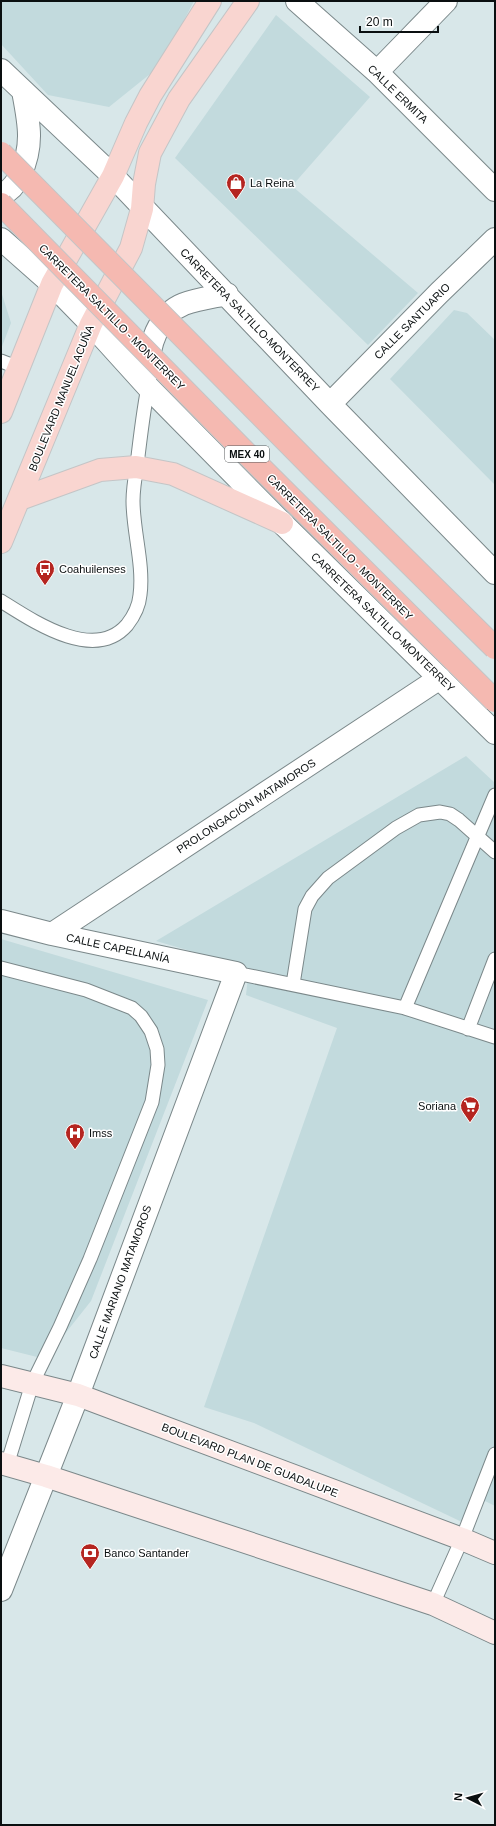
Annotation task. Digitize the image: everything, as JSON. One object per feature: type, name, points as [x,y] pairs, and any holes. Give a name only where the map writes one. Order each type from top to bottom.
[{"type":"highway","name":"MEX 40","points":[[1,153],[317,472],[495,648]]},
{"type":"highway","name":"CARRETERA SALTILLO - MONTERREY","points":[[1,204],[241,448],[495,701]]},
{"type":"main road","points":[[1,412],[10,365],[52,284],[112,176],[150,96],[210,1]]},
{"type":"main road","name":"BOULEVARD MANUEL ACUÑA","points":[[1,542],[91,324],[131,248],[142,209],[144,184],[150,153],[179,99],[248,1]]},
{"type":"main road","points":[[20,499],[100,470],[136,468],[173,474],[282,523]]},
{"type":"main road","name":"BOULEVARD PLAN DE GUADALUPE","points":[[1,1376],[78,1395],[462,1539],[495,1553]]},
{"type":"main road","points":[[4,1464],[46,1476],[433,1604],[495,1633]]},
{"type":"street","name":"CALLE ERMITA","points":[[297,1],[377,72],[495,190]]},
{"type":"street","points":[[377,72],[446,1]]},
{"type":"street","name":"CARRETERA SALTILLO-MONTERREY","points":[[1,70],[112,176],[142,209],[227,294],[330,404],[495,573]]},
{"type":"street","points":[[1,195],[7,192],[17,181],[26,163],[30,145],[30,125],[23,91]]},
{"type":"street","name":"CARRETERA SALTILLO-MONTERREY","points":[[1,239],[52,284],[148,386],[282,523],[495,733]]},
{"type":"street","name":"CALLE SANTUARIO","points":[[330,404],[439,293],[495,239]]},
{"type":"street","points":[[148,386],[148,363],[152,341],[159,327],[171,312],[183,305],[227,294]]},
{"type":"street","name":"PROLONGACIÓN MATAMOROS","points":[[52,934],[440,678]]},
{"type":"street","name":"CALLE CAPELLANÍA","points":[[1,921],[52,934],[236,973]]},
{"type":"street","name":"CALLE MARIANO MATAMOROS","points":[[1,1590],[78,1395],[236,973]]},
{"type":"lane","points":[[1,601],[34,621],[68,636],[82,640],[109,638],[120,633],[133,617],[140,594],[133,486],[148,386]]},
{"type":"lane","points":[[405,1008],[495,795]]},
{"type":"lane","points":[[293,984],[305,909],[312,896],[328,878],[396,828],[419,815],[440,812],[450,814],[478,835],[495,852]]},
{"type":"lane","points":[[468,1028],[495,959]]},
{"type":"lane","points":[[1,968],[86,990],[132,1008],[141,1016],[151,1031],[157,1049],[158,1065],[152,1102],[90,1259],[60,1327],[32,1384],[4,1464]]},
{"type":"lane","points":[[236,973],[405,1008],[495,1037]]},
{"type":"lane","points":[[433,1604],[462,1539],[495,1454]]},
{"type":"shaded area","points":[[1,1],[194,1],[160,66],[109,107],[48,95],[1,44]]},
{"type":"shaded area","points":[[276,15],[370,97],[292,186],[418,293],[368,345],[175,158]]},
{"type":"shaded area","points":[[1,291],[11,323],[1,349]]},
{"type":"shaded area","points":[[454,310],[467,313],[495,340],[495,485],[390,379]]},
{"type":"shaded area","points":[[466,756],[495,783],[495,1506],[485,1501],[464,1523],[254,1423],[204,1407],[337,1028],[246,995],[249,968],[156,941]]},
{"type":"shaded area","name":"Imss","points":[[1,939],[208,1000],[91,1301],[45,1359],[1,1348]]},
{"type":"place","name":"La Reina","points":[[236,200]]},
{"type":"place","name":"Coahuilenses","points":[[45,586]]},
{"type":"place","name":"Soriana","points":[[470,1123]]},
{"type":"place","name":"Imss","points":[[75,1150]]},
{"type":"place","name":"Banco Santander","points":[[90,1570]]}]
